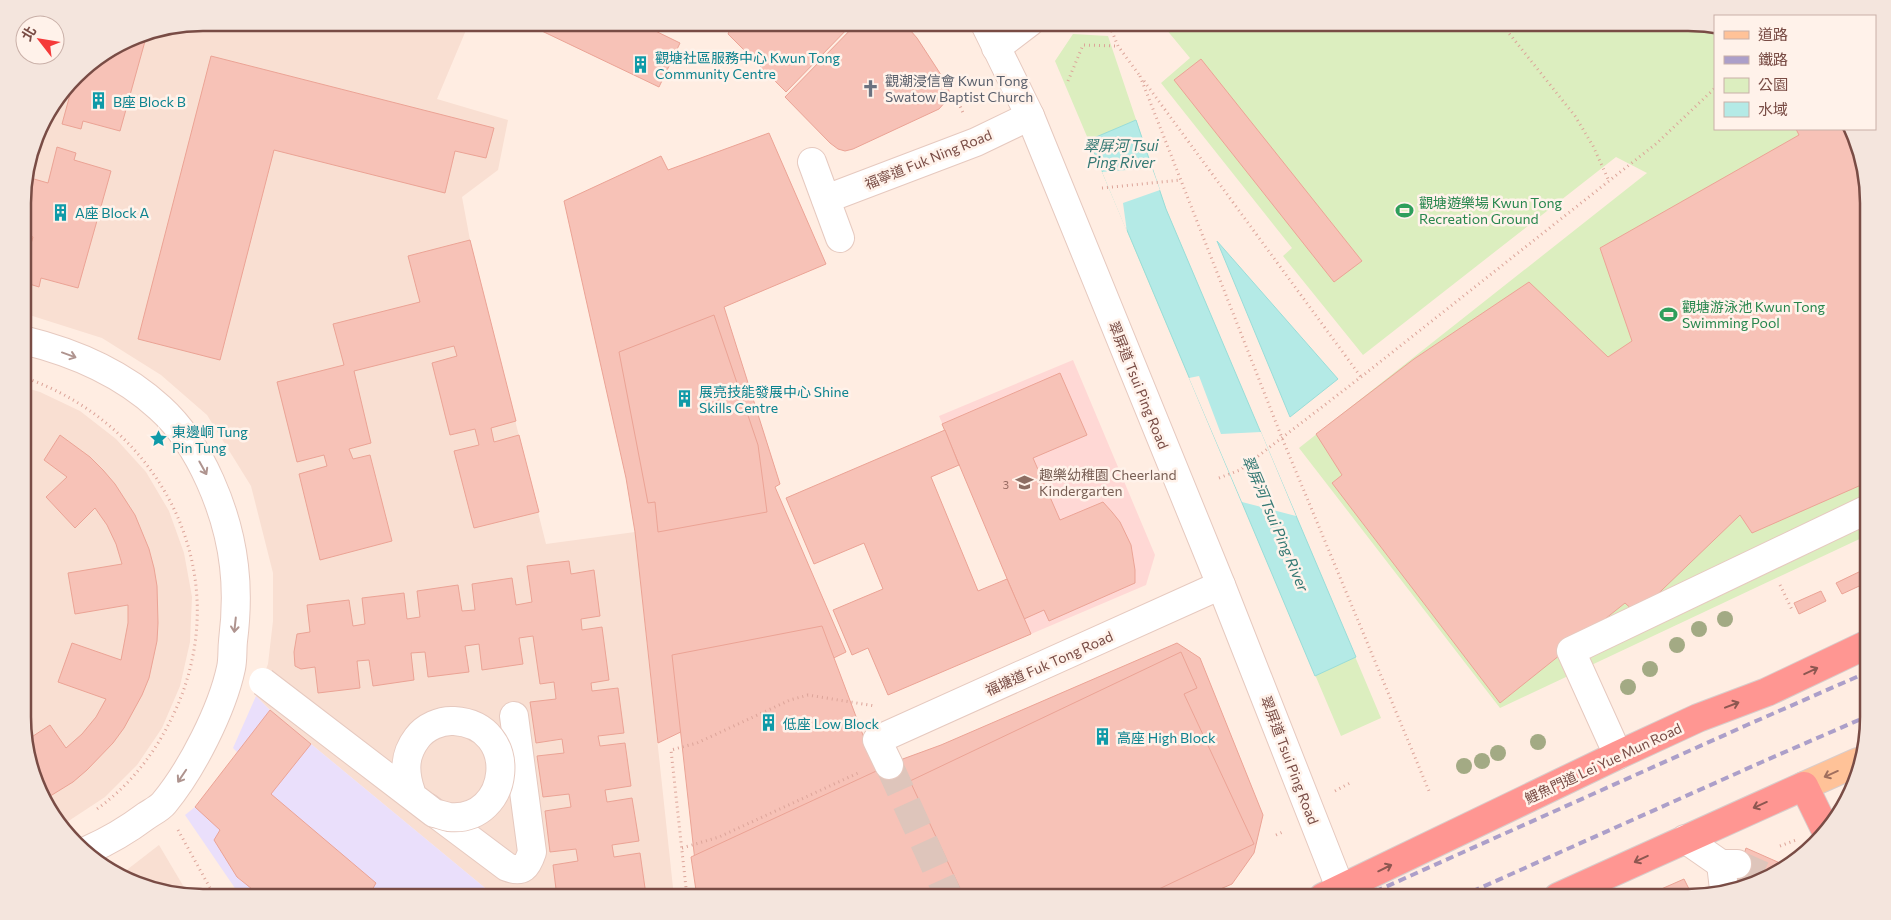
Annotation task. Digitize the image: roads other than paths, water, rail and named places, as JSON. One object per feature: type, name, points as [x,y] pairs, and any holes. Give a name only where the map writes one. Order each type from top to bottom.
[{"type":"highway","name":"鯉魚門道 Lei Yue Mun Road","points":[[1351,888],[1618,755],[1698,718],[1767,692],[1860,648]]},
{"type":"highway","points":[[1578,888],[1804,786],[1822,824]]},
{"type":"main road","points":[[1804,786],[1853,764]]},
{"type":"street","name":"翠屏道 Tsui Ping Road","points":[[988,31],[1030,116],[1221,585],[1334,888]]},
{"type":"street","points":[[996,48],[1018,31]]},
{"type":"street","name":"福寧道 Fuk Ning Road","points":[[826,199],[976,142],[1030,116]]},
{"type":"street","points":[[812,162],[840,238]]},
{"type":"street","points":[[32,343],[99,366],[132,385],[161,409],[186,438],[206,473],[224,516],[232,558],[236,616],[231,667],[214,717],[190,764],[164,804],[117,837],[92,848]]},
{"type":"street","points":[[1618,755],[1571,652],[1860,513]]},
{"type":"street","name":"福塘道 Fuk Tong Road","points":[[884,755],[1221,585]]},
{"type":"street","points":[[232,655],[263,682],[434,813],[450,817],[465,815],[480,809],[492,798],[499,783],[502,768],[499,752],[491,738],[479,728],[465,722],[449,721],[434,725],[421,733],[411,746],[407,759],[406,775],[411,792],[418,800],[507,867],[515,870],[524,868],[532,852],[514,716]]},
{"type":"street","points":[[1685,839],[1727,872]]},
{"type":"water","name":"翠屏河 Tsui Ping River","points":[[1136,120],[1166,209],[1356,657],[1315,676],[1089,140]]},
{"type":"water","points":[[1217,241],[1338,379],[1290,417]]},
{"type":"tunnel","points":[[889,765],[945,889]]},
{"type":"tunnel","points":[[1737,864],[1758,873]]},
{"type":"railway","points":[[1383,888],[1860,676]]},
{"type":"railway","points":[[1480,888],[1860,720]]},
{"type":"place","name":"觀塘社區服務中心 Kwun Tong Community Centre","points":[[641,65]]},
{"type":"place","name":"觀潮浸信會 Kwun Tong Swatow Baptist Church","points":[[871,88]]},
{"type":"place","name":"B座 Block B","points":[[99,101]]},
{"type":"place","name":"觀塘遊樂場 Kwun Tong Recreation Ground","points":[[1405,210]]},
{"type":"place","name":"A座 Block A","points":[[61,212]]},
{"type":"place","name":"觀塘游泳池 Kwun Tong Swimming Pool","points":[[1668,314]]},
{"type":"place","name":"展亮技能發展中心 Shine Skills Centre","points":[[685,399]]},
{"type":"place","name":"東邊峒 Tung Pin Tung","points":[[158,439]]},
{"type":"place","name":"趣樂幼稚園 Cheerland Kindergarten","points":[[1025,482]]},
{"type":"place","name":"低座 Low Block","points":[[769,723]]},
{"type":"place","name":"高座 High Block","points":[[1103,737]]}]
